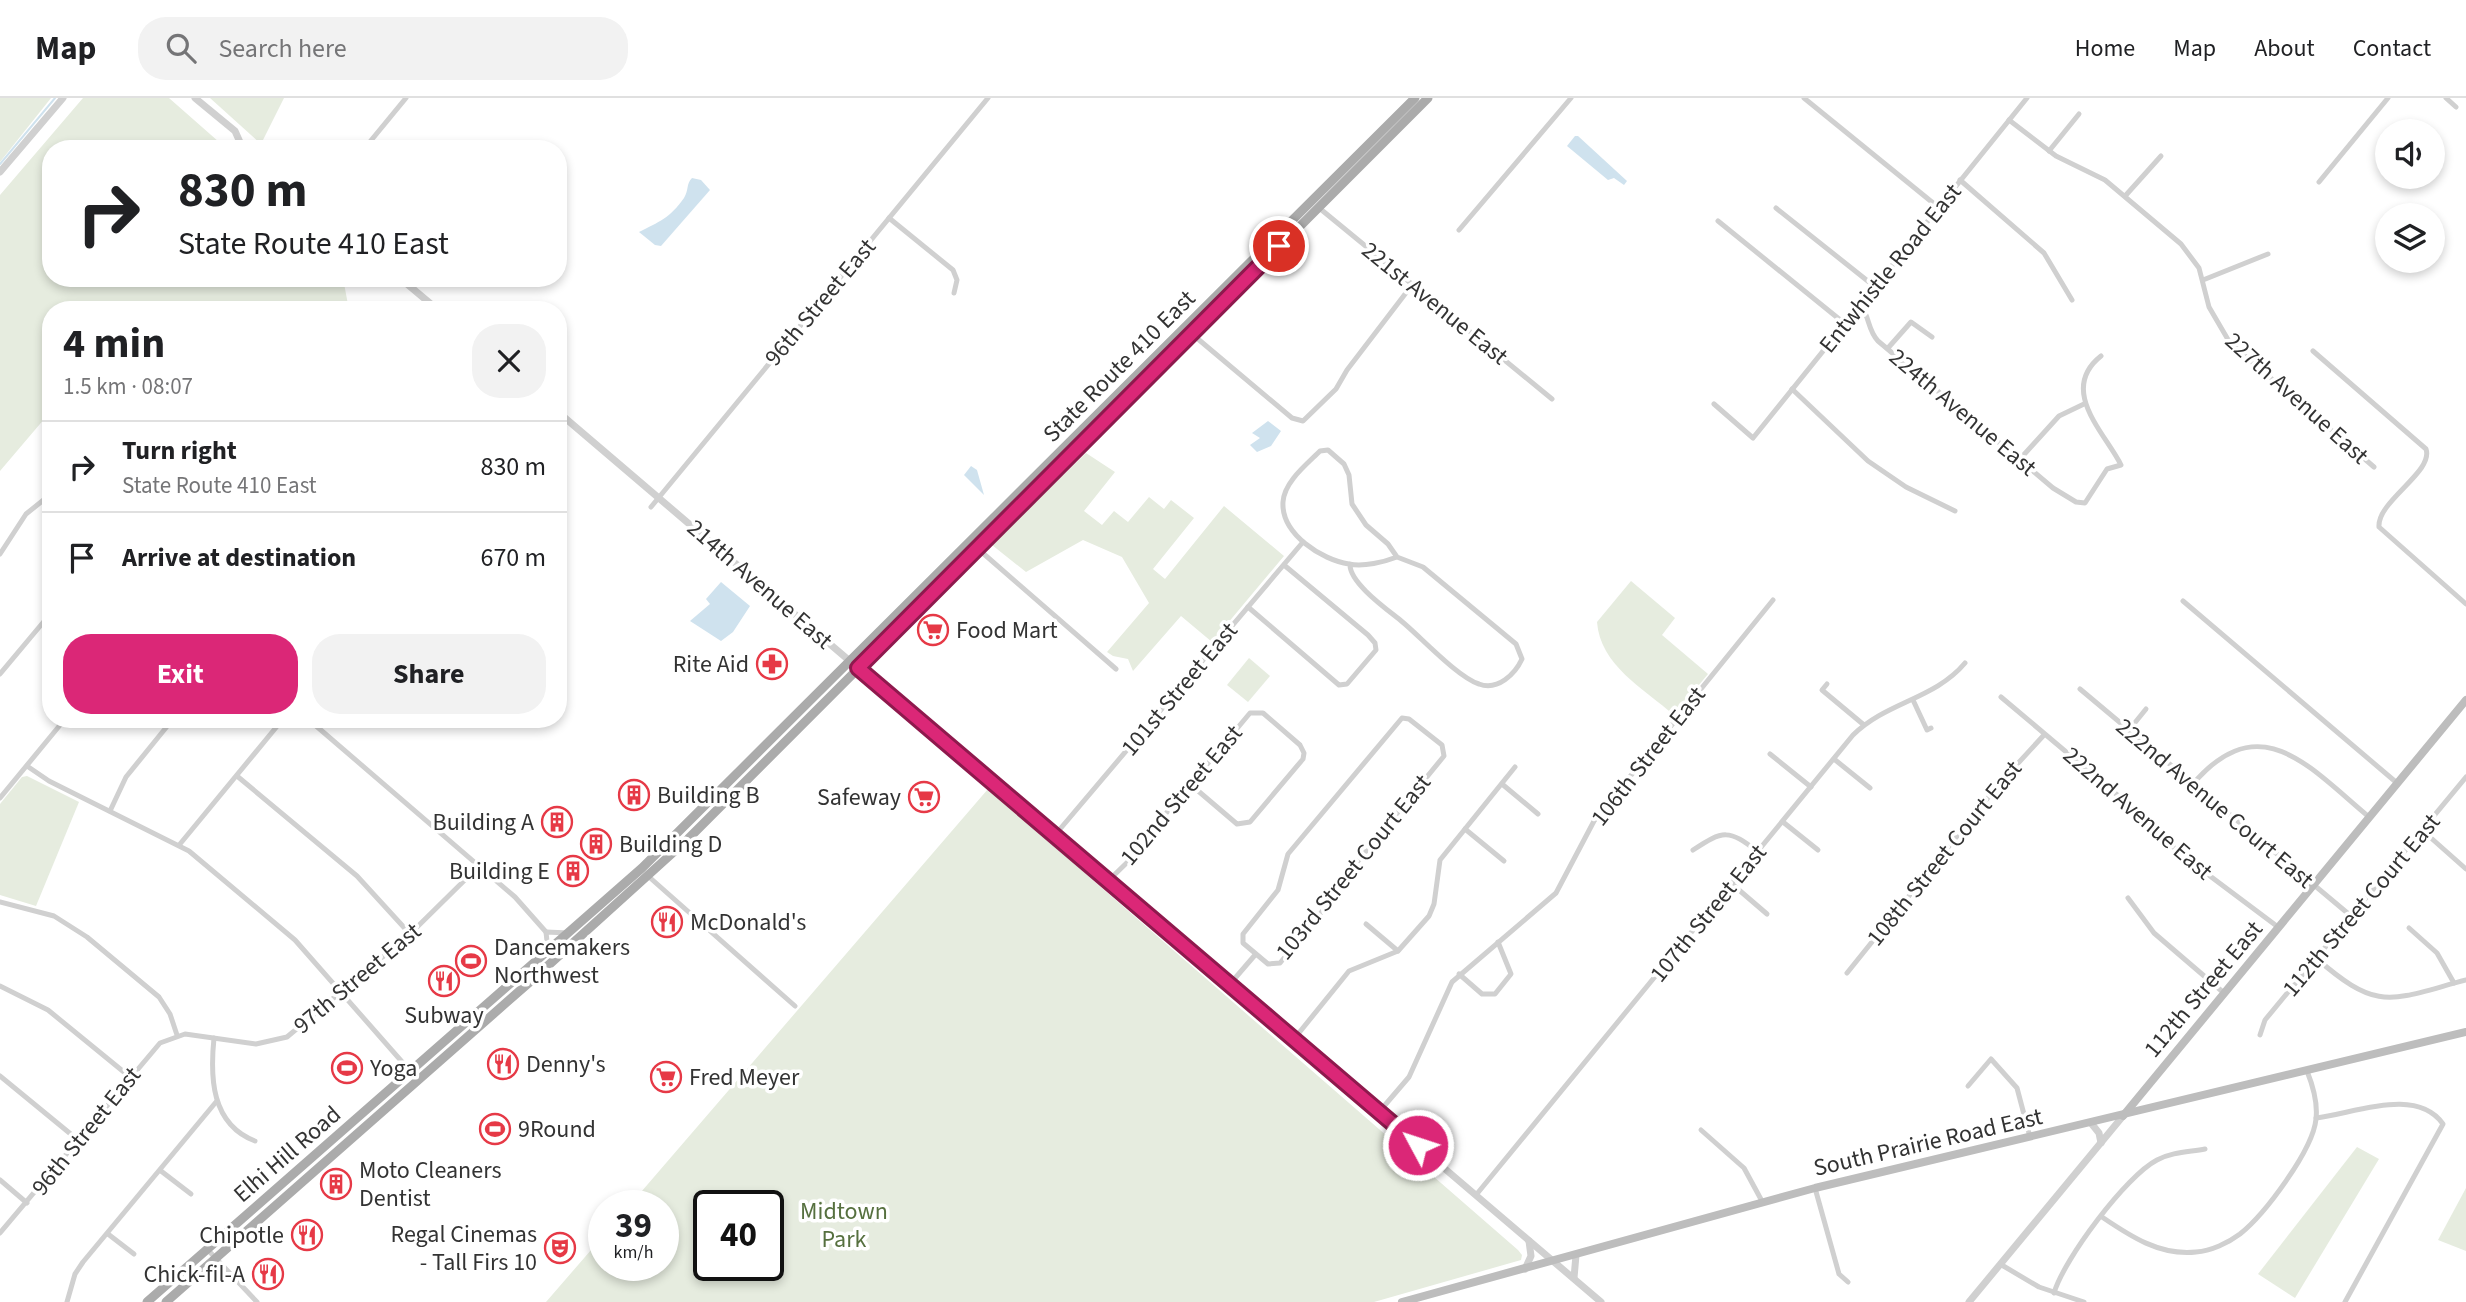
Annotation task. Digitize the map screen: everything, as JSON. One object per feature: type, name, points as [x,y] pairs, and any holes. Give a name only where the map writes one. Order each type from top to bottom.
[{"type":"main road","name":"State Route 410 East","points":[[858,668],[1415,98]]},
{"type":"main road","name":"State Route 410 East","points":[[849,661],[1428,98]]},
{"type":"main road","name":"Elhi Hill Road","points":[[148,1302],[642,868],[815,699],[849,661]]},
{"type":"main road","name":"Elhi Hill Road","points":[[166,1302],[648,876],[858,668]]},
{"type":"main road","name":"112th Street East","points":[[2123,1116],[2466,700]]},
{"type":"main road","name":"South Prairie Road East","points":[[1402,1302],[1815,1188],[2466,1032]]},
{"type":"main road","points":[[2142,1093],[2143,1100],[2152,1109]]},
{"type":"street","points":[[0,172],[63,98]]},
{"type":"street","points":[[195,98],[235,131],[239,140]]},
{"type":"street","points":[[371,140],[406,98]]},
{"type":"street","name":"96th Street East","points":[[651,507],[988,98]]},
{"type":"street","points":[[1459,230],[1572,98]]},
{"type":"street","points":[[1804,98],[1938,207]]},
{"type":"street","name":"Entwhistle Road East","points":[[1714,404],[1753,438],[2027,98]]},
{"type":"street","points":[[2319,182],[2388,98]]},
{"type":"street","points":[[2446,98],[2456,107]]},
{"type":"street","points":[[2049,151],[2080,114]]},
{"type":"street","name":"227th Avenue East","points":[[2009,120],[2049,151],[2095,174],[2126,195],[2189,251],[2203,280],[2209,307],[2230,343],[2374,467]]},
{"type":"street","points":[[2126,195],[2161,156]]},
{"type":"street","points":[[1961,180],[2044,253],[2072,300]]},
{"type":"street","name":"221st Avenue East","points":[[1318,207],[1552,399]]},
{"type":"street","points":[[1776,208],[1874,286]]},
{"type":"street","points":[[889,218],[953,270],[957,280],[954,293]]},
{"type":"street","points":[[1718,220],[1844,323]]},
{"type":"street","points":[[2203,280],[2268,254]]},
{"type":"street","points":[[1189,330],[1292,418],[1303,421],[1334,392],[1347,370],[1412,285]]},
{"type":"street","points":[[411,287],[427,301]]},
{"type":"street","name":"224th Avenue East","points":[[1860,305],[1866,312],[1870,331],[1888,348],[2066,496],[2085,503],[2107,469],[2121,465],[2084,404]]},
{"type":"street","points":[[1888,348],[1911,322],[1932,337]]},
{"type":"street","name":"227th Avenue East","points":[[2312,351],[2426,449],[2424,463],[2379,518],[2382,532],[2466,604]]},
{"type":"street","points":[[2020,458],[2059,416],[2084,404],[2087,376],[2101,356]]},
{"type":"street","points":[[1792,389],[1868,461],[1906,487],[1955,511]]},
{"type":"street","name":"214th Avenue East","points":[[567,419],[1601,1302]]},
{"type":"street","points":[[1350,564],[1352,576],[1381,605],[1467,677],[1481,685],[1492,684],[1504,680],[1519,666],[1521,652],[1516,644],[1423,567],[1397,557],[1355,510],[1349,475],[1340,459],[1328,450],[1320,451],[1289,484],[1283,503],[1289,523],[1303,542],[1350,564],[1379,563],[1397,557]]},
{"type":"street","points":[[0,554],[26,514],[42,501]]},
{"type":"street","name":"101st Street East","points":[[1055,835],[1303,542]]},
{"type":"street","points":[[977,548],[1116,669]]},
{"type":"street","points":[[1248,607],[1339,685],[1348,683],[1376,650],[1375,643],[1284,565]]},
{"type":"street","name":"106th Street East","points":[[1379,1112],[1409,1077],[1448,989],[1459,974],[1560,888],[1594,821],[1773,600]]},
{"type":"street","points":[[2183,601],[2397,783]]},
{"type":"street","points":[[0,674],[42,624]]},
{"type":"street","name":"107th Street East","points":[[1476,1195],[1833,759],[1864,725],[1947,682],[1965,663]]},
{"type":"street","points":[[1827,684],[1822,690],[1864,725]]},
{"type":"street","name":"222nd Avenue Court East","points":[[2080,689],[2351,916]]},
{"type":"street","name":"222nd Avenue East","points":[[2001,697],[2113,791],[2182,856],[2278,927]]},
{"type":"street","points":[[1913,701],[1927,730],[1931,728]]},
{"type":"street","points":[[2129,730],[2146,709]]},
{"type":"street","name":"102nd Street East","points":[[1108,881],[1142,848],[1190,784],[1250,713],[1262,713],[1300,745],[1304,753],[1303,759],[1268,801],[1243,825],[1237,824],[1190,784]]},
{"type":"street","name":"103rd Street Court East","points":[[1405,718],[1441,745],[1444,756],[1336,888],[1324,909],[1280,963],[1268,964],[1255,955],[1242,939],[1278,890],[1284,860],[1391,728],[1405,718]]},
{"type":"street","points":[[0,798],[58,728]]},
{"type":"street","points":[[110,811],[126,777],[166,728]]},
{"type":"street","points":[[180,844],[276,728]]},
{"type":"street","points":[[319,728],[515,897],[546,932],[548,951]]},
{"type":"street","name":"108th Street Court East","points":[[1847,973],[2000,784],[2044,735]]},
{"type":"street","points":[[2193,784],[2213,762],[2234,750],[2258,746],[2280,750],[2298,759],[2369,817]]},
{"type":"street","points":[[1770,754],[1811,787]]},
{"type":"street","points":[[1833,759],[1870,788]]},
{"type":"street","points":[[27,766],[49,781],[180,844],[295,940],[418,1080]]},
{"type":"street","points":[[1294,1039],[1349,971],[1398,951],[1432,911],[1440,860],[1515,767]]},
{"type":"street","points":[[237,776],[357,876],[410,934]]},
{"type":"street","name":"112th Street Court East","points":[[2260,1035],[2265,1020],[2466,778]]},
{"type":"street","points":[[1502,784],[1538,814]]},
{"type":"street","points":[[1783,822],[1818,850]]},
{"type":"street","points":[[1465,829],[1504,861]]},
{"type":"street","points":[[2422,830],[2466,869]]},
{"type":"street","points":[[1693,850],[1715,835],[1729,834],[1758,852]]},
{"type":"street","name":"97th Street East","points":[[177,1035],[256,1044],[278,1041],[297,1031],[410,934],[480,865]]},
{"type":"street","points":[[648,876],[795,1006]]},
{"type":"street","points":[[1732,884],[1767,914]]},
{"type":"street","points":[[2128,898],[2154,933],[2224,993]]},
{"type":"street","points":[[0,902],[54,916],[87,937],[159,998],[170,1014],[177,1035]]},
{"type":"street","points":[[1366,924],[1398,951]]},
{"type":"street","points":[[2409,928],[2437,953],[2454,983]]},
{"type":"street","points":[[546,932],[569,933]]},
{"type":"street","points":[[1459,974],[1482,994],[1495,994],[1511,974],[1499,942]]},
{"type":"street","name":"103rd Street Court East","points":[[1230,984],[1255,955]]},
{"type":"street","points":[[2316,958],[2347,985],[2369,996],[2399,997],[2466,980]]},
{"type":"street","points":[[0,986],[48,1010],[130,1077]]},
{"type":"street","name":"96th Street East","points":[[0,1233],[160,1043],[177,1035]]},
{"type":"street","points":[[214,1038],[212,1072],[216,1102],[231,1124],[255,1141]]},
{"type":"street","points":[[1968,1086],[1991,1059],[2018,1088],[2031,1137]]},
{"type":"street","points":[[2102,1217],[2157,1248],[2177,1253],[2202,1252],[2238,1236],[2255,1219],[2303,1156],[2316,1118],[2315,1098],[2307,1072]]},
{"type":"street","points":[[0,1076],[78,1140]]},
{"type":"street","points":[[67,1302],[75,1274],[216,1102]]},
{"type":"street","points":[[2316,1118],[2356,1112],[2379,1105],[2400,1104],[2420,1109],[2442,1123],[2441,1132],[2345,1302]]},
{"type":"street","name":"112th Street East","points":[[1969,1302],[2123,1116]]},
{"type":"street","points":[[2091,1123],[2099,1133],[2101,1143]]},
{"type":"street","points":[[1701,1130],[1750,1174],[1763,1203]]},
{"type":"street","points":[[2054,1293],[2070,1256],[2145,1167],[2172,1154],[2205,1149]]},
{"type":"street","points":[[161,1171],[191,1194]]},
{"type":"street","points":[[0,1181],[27,1203]]},
{"type":"street","points":[[1815,1188],[1839,1274],[1848,1282]]},
{"type":"street","points":[[108,1234],[134,1254]]},
{"type":"street","points":[[1525,1269],[1531,1256],[1529,1240]]},
{"type":"street","points":[[207,1249],[257,1302]]},
{"type":"street","points":[[1574,1278],[1576,1255]]},
{"type":"street","points":[[2000,1264],[2031,1283],[2084,1302]]},
{"type":"green space","points":[[0,98],[51,98],[0,162]]},
{"type":"green space","points":[[83,98],[169,98],[217,140],[47,140]]},
{"type":"green space","points":[[210,98],[284,98],[263,140],[257,140]]},
{"type":"green space","points":[[42,146],[42,287],[345,287],[347,301],[42,301],[42,422],[0,471],[0,195]]},
{"type":"green space","points":[[1086,453],[1115,472],[1084,511],[1102,525],[1114,511],[1128,522],[1149,497],[1164,509],[1171,500],[1194,518],[1153,569],[1165,579],[1224,506],[1284,556],[1212,642],[1181,616],[1133,671],[1128,659],[1107,652],[1149,603],[1122,557],[1083,540],[1026,572],[992,545]]},
{"type":"green space","points":[[1631,581],[1675,618],[1662,635],[1708,674],[1674,715],[1625,675],[1606,651],[1600,637],[1597,622]]},
{"type":"green space","points":[[1249,658],[1270,676],[1248,702],[1227,685]]},
{"type":"green space","points":[[27,776],[79,802],[36,906],[0,895],[0,804],[22,777]]},
{"type":"green space","name":"Midtown Park","points":[[988,789],[1522,1255],[1521,1260],[1374,1302],[546,1302],[588,1253],[588,1281],[679,1281],[679,1190],[643,1190]]},
{"type":"green space","points":[[2357,1147],[2379,1159],[2295,1298],[2258,1274]]},
{"type":"green space","points":[[2466,1188],[2466,1251],[2438,1240]]},
{"type":"water","points":[[1575,136],[1627,181],[1624,185],[1614,178],[1608,180],[1567,146]]},
{"type":"water","points":[[692,178],[701,180],[710,190],[661,246],[655,245],[639,232],[674,210],[684,198]]},
{"type":"water","points":[[1268,421],[1281,431],[1271,446],[1257,452],[1250,445],[1260,438],[1252,433]]},
{"type":"water","points":[[971,466],[977,470],[984,495],[964,475]]},
{"type":"water","points":[[721,582],[750,606],[733,632],[721,641],[690,621],[710,604],[706,599]]},
{"type":"waterway","points":[[0,164],[55,98]]},
{"type":"place","name":"Food Mart","points":[[933,630]]},
{"type":"place","name":"Rite Aid","points":[[772,664]]},
{"type":"place","name":"Building B","points":[[634,795]]},
{"type":"place","name":"Safeway","points":[[924,797]]},
{"type":"place","name":"Building A","points":[[557,822]]},
{"type":"place","name":"Building D","points":[[596,844]]},
{"type":"place","name":"Building E","points":[[573,871]]},
{"type":"place","name":"McDonald's","points":[[667,922]]},
{"type":"place","name":"Dancemakers Northwest","points":[[471,961]]},
{"type":"place","name":"Subway","points":[[444,981]]},
{"type":"place","name":"Denny's","points":[[503,1064]]},
{"type":"place","name":"Yoga","points":[[347,1068]]},
{"type":"place","name":"Fred Meyer","points":[[666,1077]]},
{"type":"place","name":"9Round","points":[[495,1129]]},
{"type":"place","name":"Moto Cleaners Dentist","points":[[336,1184]]},
{"type":"place","name":"Chipotle","points":[[307,1235]]},
{"type":"place","name":"Regal Cinemas - Tall Firs 10","points":[[560,1248]]},
{"type":"place","name":"Chick-fil-A","points":[[268,1274]]},
{"type":"route","points":[[1279,246],[858,668],[1418,1145]]}]
